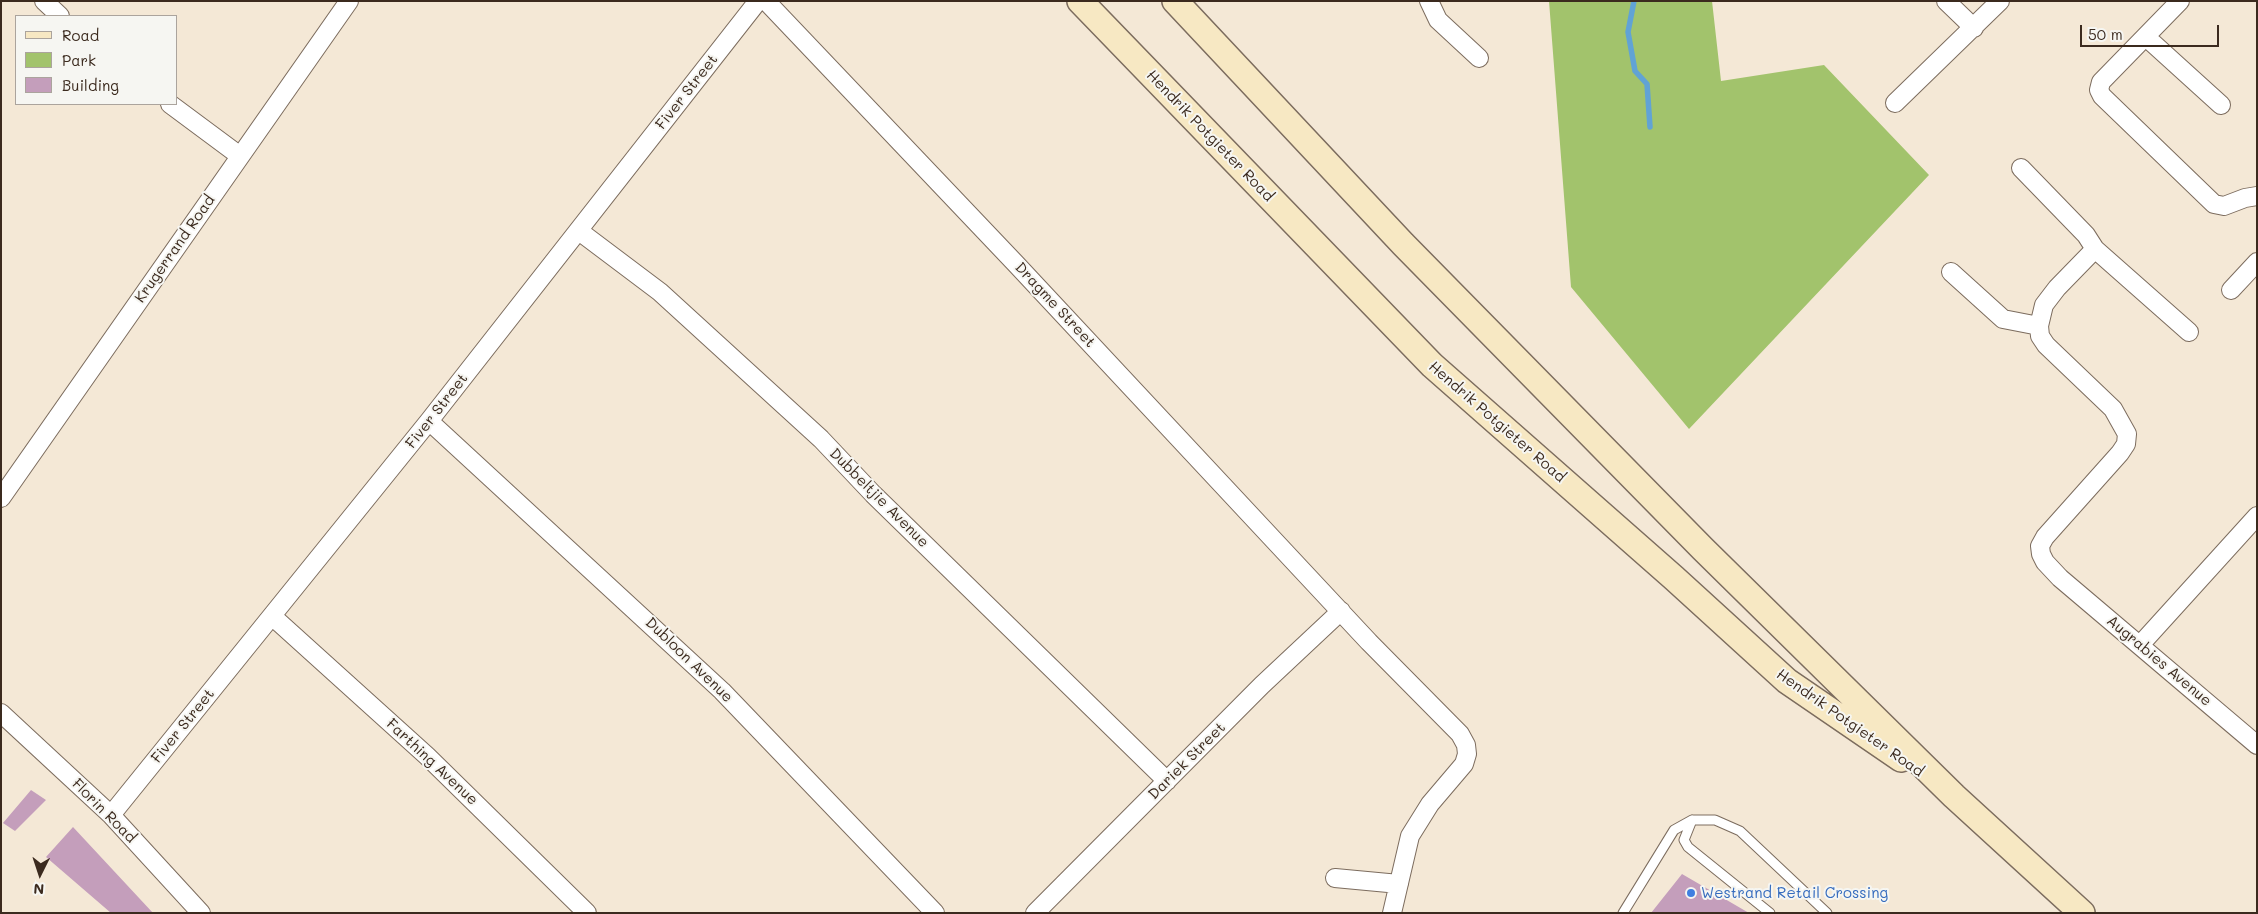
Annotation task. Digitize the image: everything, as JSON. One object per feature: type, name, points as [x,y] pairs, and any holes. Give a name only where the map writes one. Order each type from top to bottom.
[{"type":"main road","name":"Hendrik Potgieter Road","points":[[1080,1],[1432,365],[1674,578],[1787,681],[1954,796]]},
{"type":"main road","name":"Hendrik Potgieter Road","points":[[1175,1],[1403,244],[1675,521],[1954,796],[2082,913]]},
{"type":"street","points":[[44,1],[59,15]]},
{"type":"street","name":"Krugerrand Road","points":[[1,498],[349,1]]},
{"type":"street","name":"Fiver Street","points":[[111,815],[429,421],[758,1]]},
{"type":"street","name":"Dragme Street","points":[[766,1],[1023,271],[1340,611],[1460,734],[1466,745],[1467,754],[1464,764],[1430,804],[1410,836],[1392,913]]},
{"type":"street","points":[[1429,1],[1438,20],[1479,58]]},
{"type":"street","points":[[1946,1],[1974,28]]},
{"type":"street","points":[[1896,103],[2000,1]]},
{"type":"street","points":[[2180,1],[2146,38],[2104,78],[2100,86],[2102,96],[2214,204],[2224,206],[2245,198],[2257,196]]},
{"type":"street","points":[[2146,38],[2221,105]]},
{"type":"street","points":[[171,105],[240,156]]},
{"type":"street","points":[[2021,168],[2086,235],[2095,249],[2189,332]]},
{"type":"street","name":"Dubbeltjie Avenue","points":[[579,231],[660,292],[822,439],[873,494],[1167,781]]},
{"type":"street","points":[[1951,272],[2004,319],[2038,326],[2044,305],[2057,288],[2095,249]]},
{"type":"street","points":[[2231,290],[2257,262]]},
{"type":"street","name":"Augrabies Avenue","points":[[2038,326],[2040,336],[2046,345],[2113,408],[2128,434],[2126,444],[2120,453],[2045,537],[2040,546],[2045,562],[2060,578],[2257,745]]},
{"type":"street","name":"Dubloon Avenue","points":[[429,421],[722,691],[935,913]]},
{"type":"street","points":[[2140,645],[2257,516]]},
{"type":"street","name":"Dariek Street","points":[[1036,913],[1340,611]]},
{"type":"street","name":"Farthing Avenue","points":[[272,616],[427,756],[587,913]]},
{"type":"street","name":"Florin Road","points":[[1,713],[111,815],[201,913]]},
{"type":"street","points":[[1335,878],[1399,884]]},
{"type":"lane","points":[[1692,820],[1684,840],[1688,847],[1770,913]]},
{"type":"lane","points":[[1623,913],[1674,830],[1692,820],[1715,820],[1740,831],[1827,913]]},
{"type":"green space","points":[[1549,1],[1712,1],[1721,81],[1824,65],[1929,175],[1689,429],[1571,287]]},
{"type":"building","points":[[31,790],[46,800],[15,831],[3,823]]},
{"type":"building","points":[[73,827],[153,913],[111,913],[46,857]]},
{"type":"building","name":"Westrand Retail Crossing","points":[[1682,874],[1749,913],[1651,913]]},
{"type":"waterway","points":[[1634,1],[1628,32],[1635,71],[1647,84],[1650,127]]},
{"type":"place","name":"Westrand Retail Crossing","points":[[1691,893]]}]
